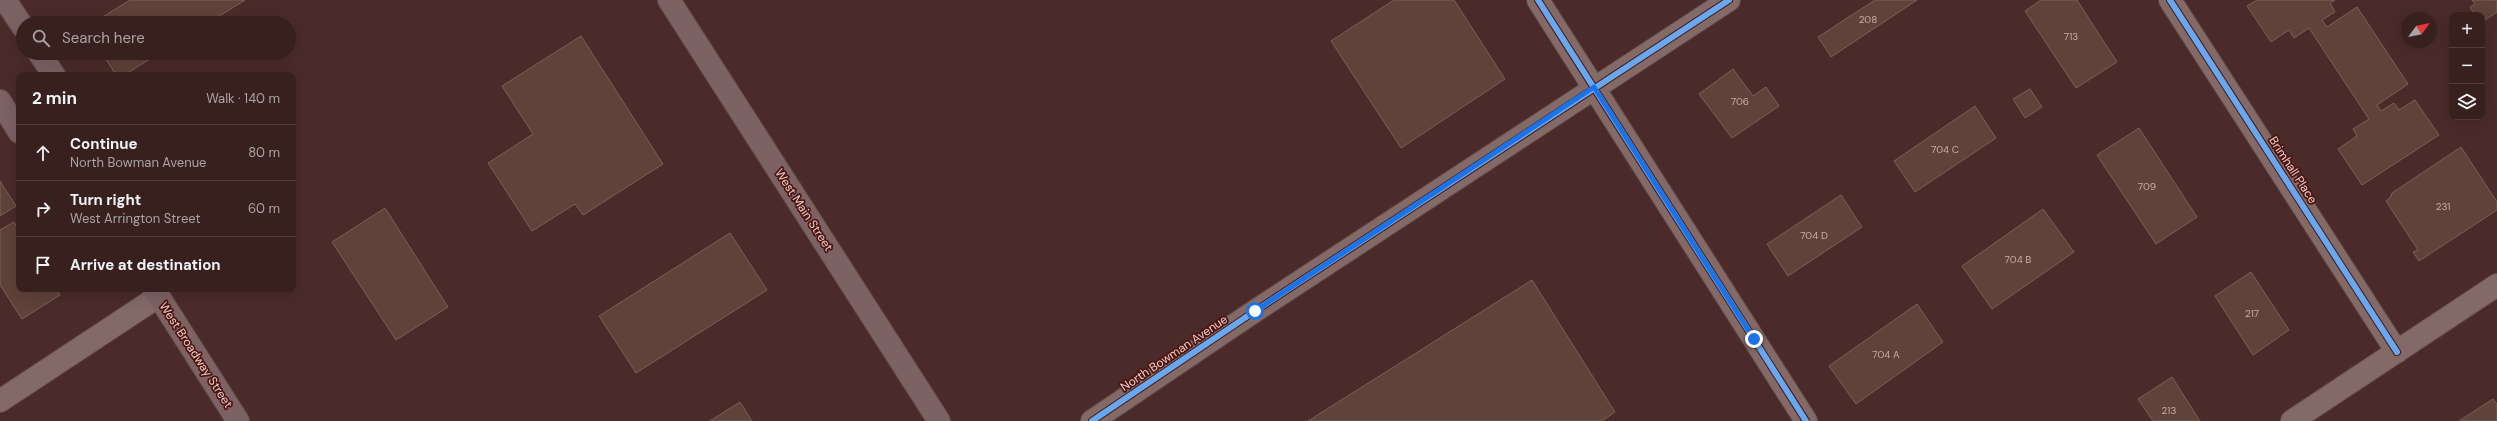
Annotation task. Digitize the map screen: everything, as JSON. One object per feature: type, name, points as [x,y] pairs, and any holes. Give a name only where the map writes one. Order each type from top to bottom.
[{"type":"main road","points":[[5,0],[16,16]]},
{"type":"main road","name":"West Main Street","points":[[669,0],[939,421]]},
{"type":"main road","points":[[44,60],[52,72]]},
{"type":"main road","points":[[0,101],[16,127]]},
{"type":"main road","name":"West Broadway Street","points":[[156,293],[238,421]]},
{"type":"street","points":[[1538,0],[1806,421]]},
{"type":"street","name":"North Bowman Avenue","points":[[1092,421],[1594,87],[1729,0]]},
{"type":"street","name":"Brimhall Place","points":[[2170,0],[2397,352]]},
{"type":"street","points":[[2292,421],[2497,286]]},
{"type":"street","points":[[0,401],[156,293]]},
{"type":"building","points":[[130,0],[245,0],[219,16],[104,16]]},
{"type":"building","points":[[1394,0],[1454,0],[1505,79],[1401,148],[1331,41]]},
{"type":"building","points":[[1875,0],[1917,0],[1831,57],[1818,37]]},
{"type":"building","points":[[2041,0],[2077,0],[2117,62],[2076,88],[2025,11]]},
{"type":"building","points":[[2257,0],[2335,0],[2330,3],[2335,12],[2322,20],[2327,27],[2357,7],[2408,84],[2377,105],[2381,111],[2394,103],[2399,110],[2415,100],[2439,135],[2362,185],[2338,149],[2357,136],[2353,129],[2369,119],[2309,28],[2294,38],[2289,30],[2271,42],[2247,6]]},
{"type":"building","points":[[2472,0],[2497,0],[2497,12],[2485,20],[2485,12],[2473,12],[2470,7],[2475,4]]},
{"type":"building","points":[[581,36],[663,164],[583,215],[575,204],[532,231],[488,163],[533,134],[502,86]]},
{"type":"building","points":[[106,60],[149,60],[129,72],[114,72]]},
{"type":"building","points":[[1733,69],[1753,96],[1766,87],[1779,106],[1732,138],[1699,94]]},
{"type":"building","points":[[2030,89],[2042,107],[2025,118],[2013,99]]},
{"type":"building","points":[[1975,106],[1996,138],[1915,192],[1894,161]]},
{"type":"building","points":[[2139,128],[2197,217],[2156,244],[2097,155]]},
{"type":"building","points":[[2461,147],[2497,202],[2497,210],[2419,261],[2413,252],[2418,250],[2386,201],[2390,198],[2392,193]]},
{"type":"building","points":[[0,181],[16,206],[0,216]]},
{"type":"building","points":[[1841,195],[1862,227],[1788,276],[1767,244]]},
{"type":"building","points":[[385,208],[448,307],[396,340],[332,242]]},
{"type":"building","points":[[2043,209],[2074,252],[1992,309],[1962,266]]},
{"type":"building","points":[[14,222],[16,225],[16,292],[58,292],[60,295],[22,319],[0,285],[0,230]]},
{"type":"building","points":[[730,233],[767,290],[636,373],[599,316]]},
{"type":"building","points":[[2251,272],[2289,330],[2253,355],[2215,296]]},
{"type":"building","points":[[1532,280],[1615,412],[1602,421],[1308,421]]},
{"type":"building","points":[[1917,304],[1943,342],[1856,404],[1829,366]]},
{"type":"building","points":[[2172,377],[2200,421],[2153,421],[2138,399]]},
{"type":"building","points":[[2493,399],[2497,404],[2497,421],[2459,421]]},
{"type":"building","points":[[740,402],[752,421],[710,421]]},
{"type":"cycle path","points":[[1538,0],[1806,421]]},
{"type":"cycle path","points":[[1092,421],[1255,311],[1729,0]]},
{"type":"cycle path","points":[[2170,0],[2397,352]]},
{"type":"route","points":[[1255,311],[1594,87],[1754,339]]}]
